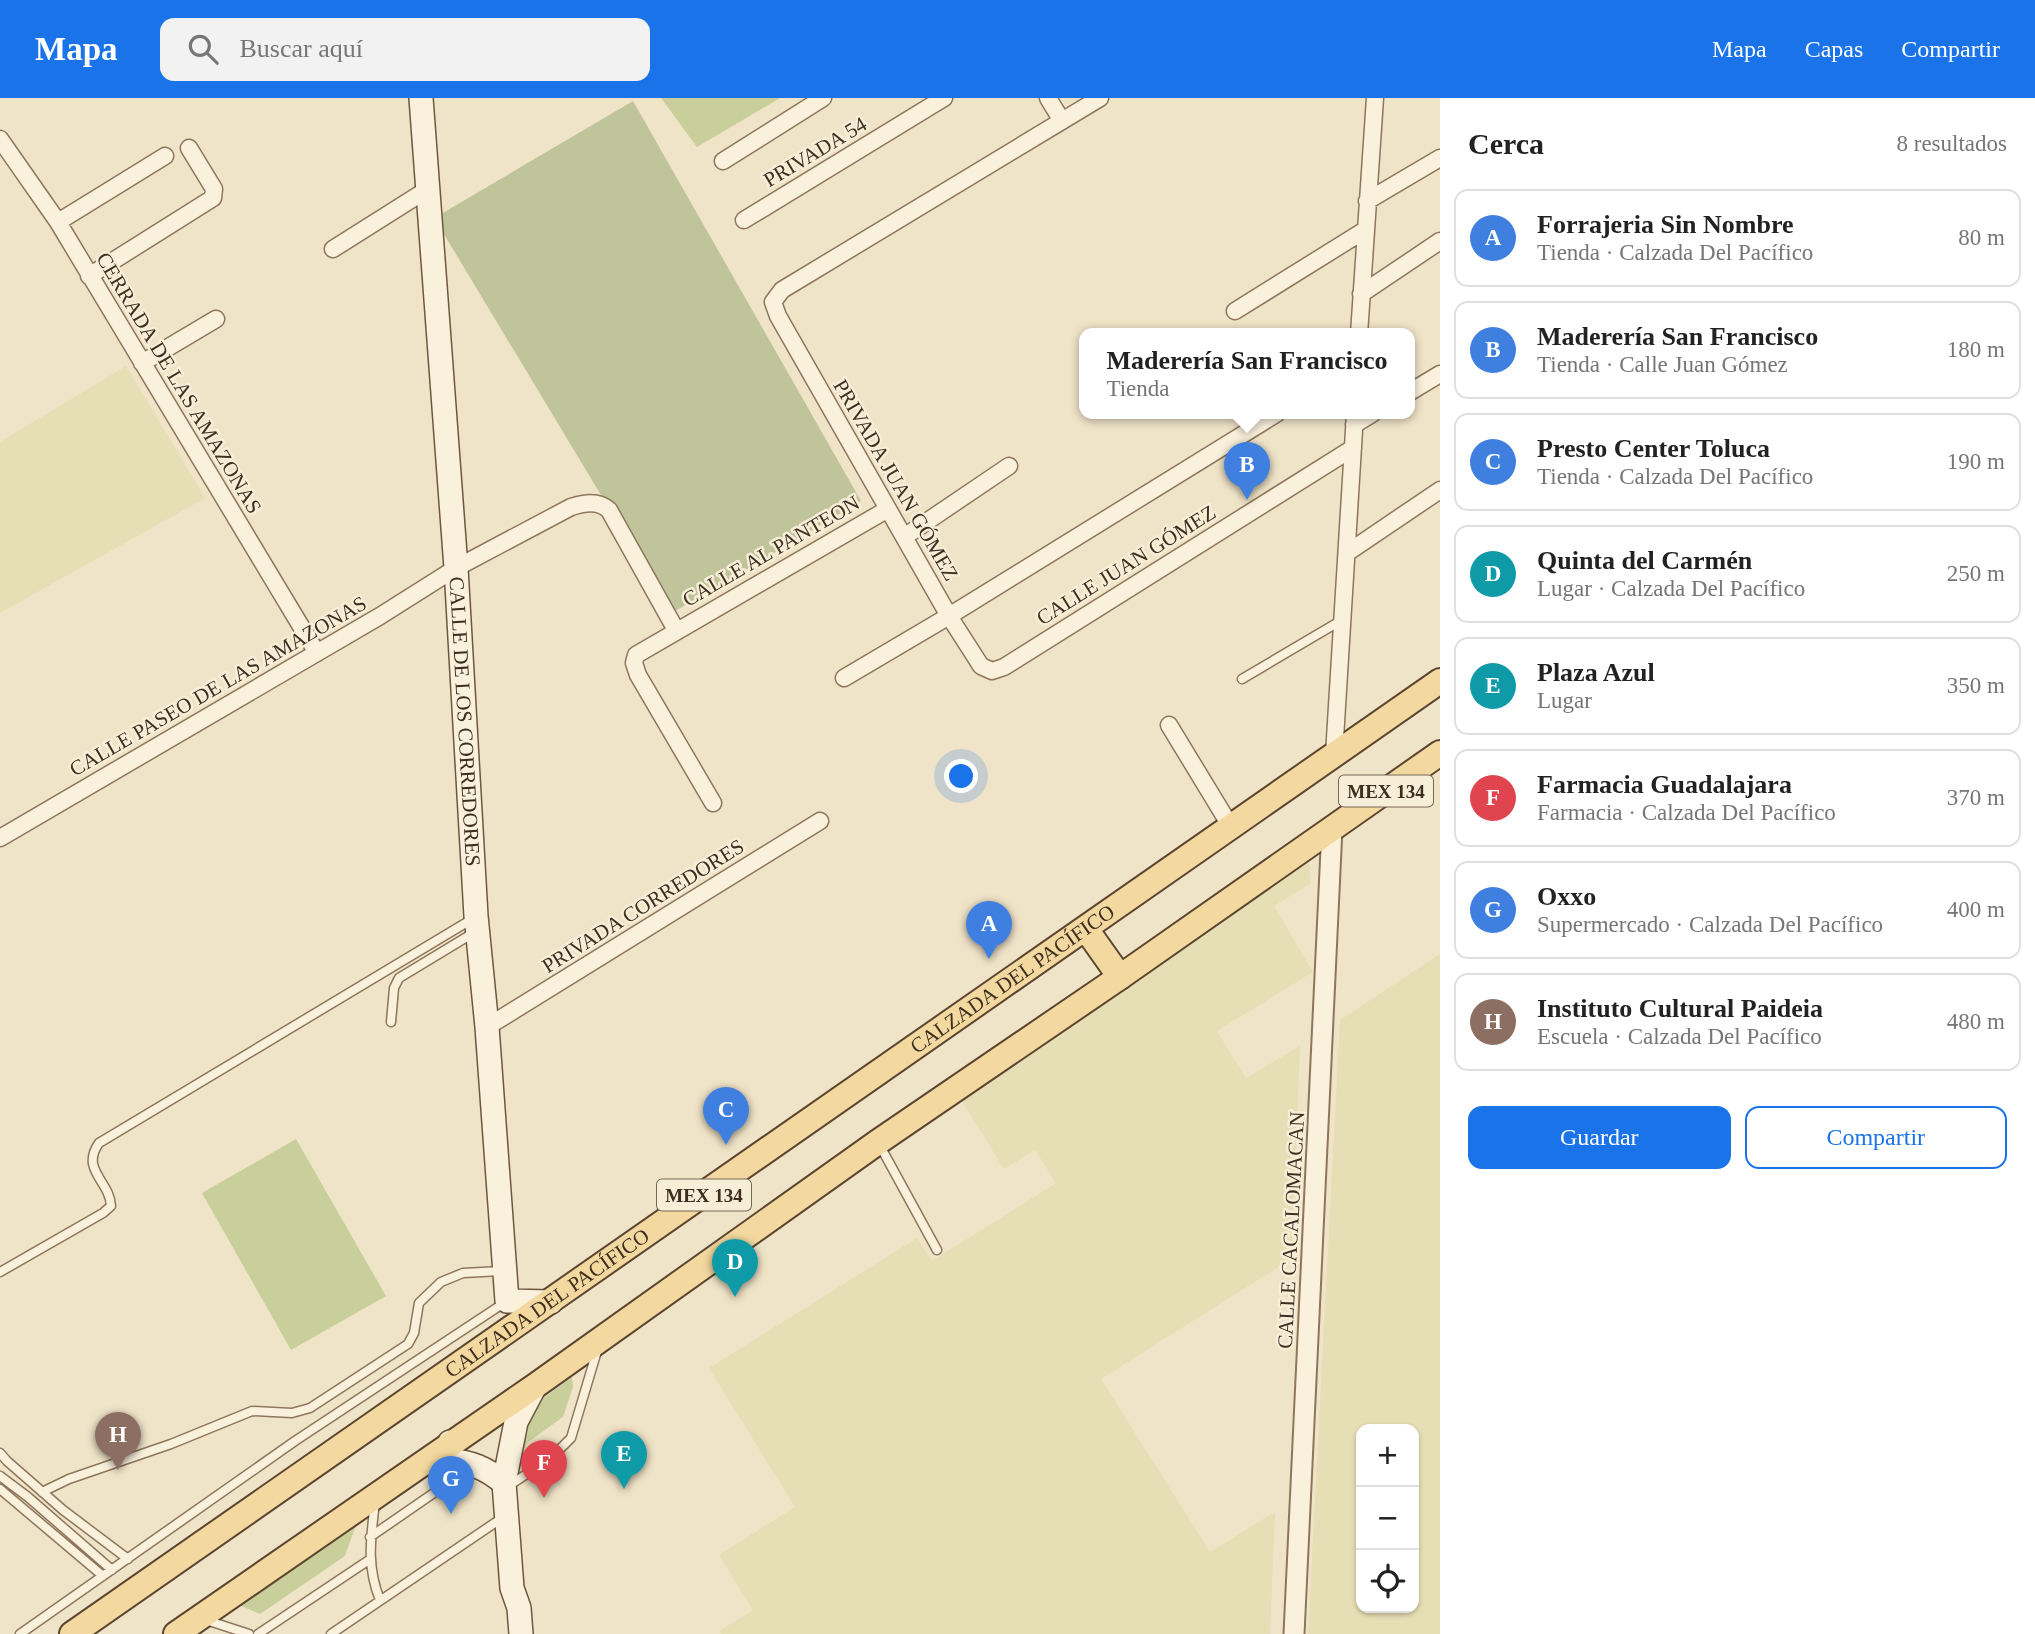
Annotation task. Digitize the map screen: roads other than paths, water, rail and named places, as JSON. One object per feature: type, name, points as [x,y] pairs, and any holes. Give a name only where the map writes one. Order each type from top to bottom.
[{"type":"main road","name":"CALLE DE LOS CORREDORES","points":[[421,98],[456,568],[477,924],[507,1301]]},
{"type":"main road","name":"MEX 134","points":[[1334,755],[1440,681]]},
{"type":"main road","name":"MEX 134","points":[[176,1634],[450,1442],[535,1386],[878,1142],[1440,753]]},
{"type":"main road","name":"CALZADA DEL PACÍFICO","points":[[72,1634],[1334,755]]},
{"type":"main road","points":[[1086,929],[1120,977]]},
{"type":"main road","points":[[507,1301],[551,1302]]},
{"type":"main road","points":[[521,1634],[519,1608],[512,1588],[505,1486],[516,1422],[535,1386]]},
{"type":"main road","points":[[450,1442],[448,1460],[485,1468],[505,1486]]},
{"type":"main road","points":[[506,1634],[506,1612],[512,1588]]},
{"type":"street","points":[[723,161],[823,98]]},
{"type":"street","name":"PRIVADA 54","points":[[744,220],[944,98]]},
{"type":"street","points":[[1048,98],[1062,121],[1100,98]]},
{"type":"street","points":[[1359,328],[1375,98]]},
{"type":"street","name":"PRIVADA JUAN GÓMEZ","points":[[992,671],[981,666],[949,616],[778,316],[773,302],[782,290],[1062,121]]},
{"type":"street","name":"CERRADA DE LAS AMAZONAS","points":[[0,139],[58,222],[317,653]]},
{"type":"street","points":[[89,276],[214,198],[214,189],[189,148]]},
{"type":"street","points":[[58,222],[165,156]]},
{"type":"street","points":[[1367,201],[1440,158]]},
{"type":"street","points":[[333,249],[428,189]]},
{"type":"street","points":[[1235,311],[1365,230]]},
{"type":"street","points":[[1361,294],[1440,241]]},
{"type":"street","points":[[142,363],[216,319]]},
{"type":"street","points":[[1415,389],[1440,374]]},
{"type":"street","points":[[844,678],[1268,419]]},
{"type":"street","points":[[1334,755],[1354,420]]},
{"type":"street","name":"CALLE JUAN GÓMEZ","points":[[992,671],[1004,667],[1353,448]]},
{"type":"street","points":[[904,537],[1009,466]]},
{"type":"street","points":[[1347,553],[1440,490]]},
{"type":"street","name":"CALLE AL PANTEON","points":[[456,568],[571,507],[586,503],[600,504],[609,510],[676,630]]},
{"type":"street","name":"CALLE AL PANTEON","points":[[713,803],[638,675],[634,663],[638,652],[888,509]]},
{"type":"street","name":"CALLE PASEO DE LAS AMAZONAS","points":[[0,838],[317,653],[456,568]]},
{"type":"street","points":[[1168,725],[1231,827]]},
{"type":"street","name":"PRIVADA CORREDORES","points":[[487,1027],[820,821]]},
{"type":"street","name":"CALLE CACALOMACAN","points":[[1294,1634],[1332,828]]},
{"type":"lane","points":[[1242,679],[1342,620]]},
{"type":"lane","points":[[391,1022],[394,988],[399,978],[477,924]]},
{"type":"lane","points":[[0,1272],[108,1210],[112,1202],[91,1158],[99,1143],[477,924]]},
{"type":"lane","points":[[878,1142],[937,1250]]},
{"type":"lane","points":[[42,1492],[69,1479],[171,1444],[252,1411],[292,1413],[310,1408],[408,1344],[414,1333],[419,1303],[441,1282],[463,1273],[504,1271]]},
{"type":"lane","points":[[20,1634],[295,1441],[507,1301]]},
{"type":"lane","points":[[505,1486],[551,1458],[571,1438],[601,1338]]},
{"type":"lane","points":[[0,1453],[3,1462],[128,1559]]},
{"type":"lane","points":[[370,1537],[475,1464]]},
{"type":"lane","points":[[1,1477],[38,1505],[112,1570]]},
{"type":"lane","points":[[0,1489],[103,1576]]},
{"type":"lane","points":[[376,1496],[369,1560],[380,1600]]},
{"type":"lane","points":[[331,1634],[506,1516]]},
{"type":"lane","points":[[258,1634],[369,1560]]},
{"type":"lane","points":[[200,1618],[249,1634]]},
{"type":"place","name":"Maderería San Francisco","points":[[1247,500]]},
{"type":"place","name":"Forrajeria Sin Nombre","points":[[989,959]]},
{"type":"place","name":"Presto Center Toluca","points":[[726,1145]]},
{"type":"place","name":"Quinta del Carmén","points":[[735,1297]]},
{"type":"place","name":"Instituto Cultural Paideia","points":[[118,1470]]},
{"type":"place","name":"Plaza Azul","points":[[624,1489]]},
{"type":"place","name":"Farmacia Guadalajara","points":[[544,1498]]},
{"type":"place","name":"Oxxo","points":[[451,1514]]}]
